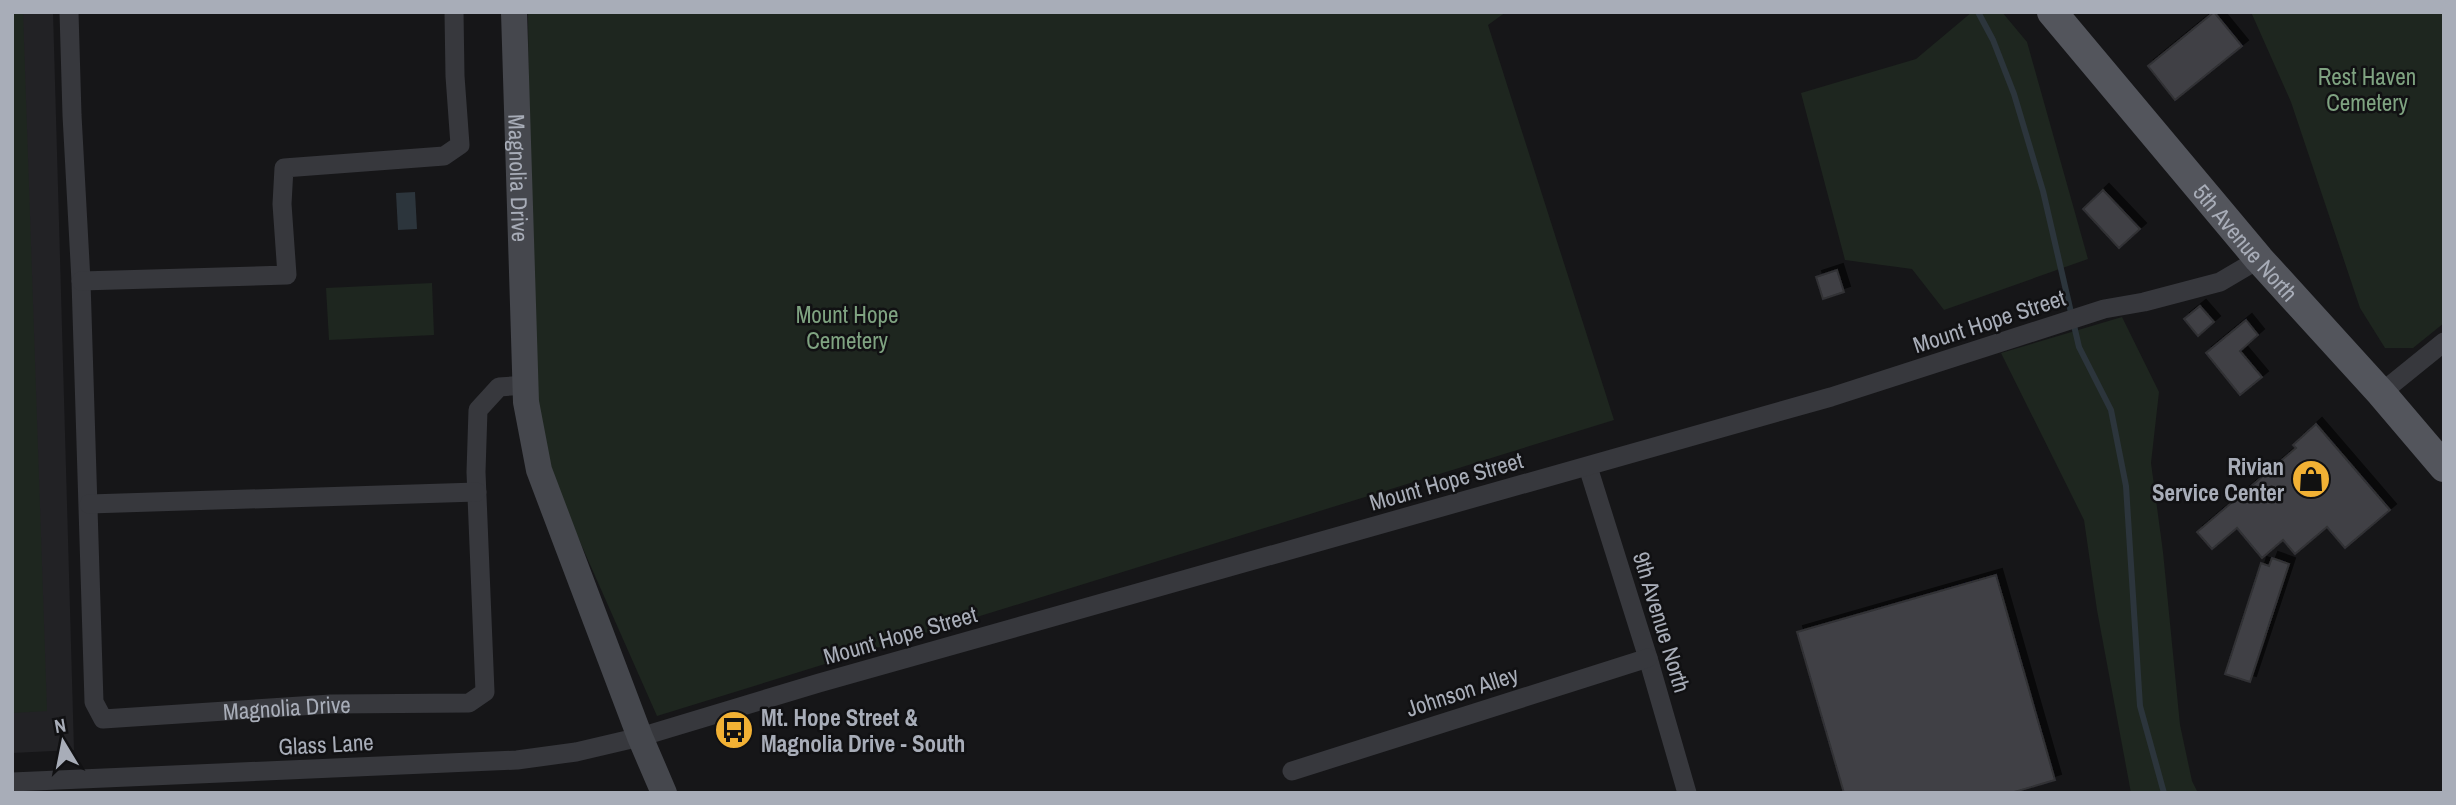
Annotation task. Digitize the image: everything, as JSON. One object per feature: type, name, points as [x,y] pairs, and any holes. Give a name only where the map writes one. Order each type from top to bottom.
[{"type":"main road","name":"5th Avenue North","points":[[2052,12],[2259,259],[2381,393],[2444,467]]},
{"type":"street","name":"Magnolia Drive","points":[[69,12],[81,281],[94,702],[103,719],[331,704],[469,703],[485,692],[477,492],[478,410],[499,387],[526,385]]},
{"type":"street","points":[[81,281],[287,275],[282,204],[284,168],[444,156],[460,145],[454,12]]},
{"type":"street","name":"Magnolia Drive","points":[[514,12],[526,401],[539,470],[640,737],[664,793]]},
{"type":"street","name":"Mount Hope Street","points":[[640,737],[833,679],[1831,397],[2104,309],[2144,302],[2220,282],[2259,259]]},
{"type":"street","points":[[2381,393],[2444,342]]},
{"type":"street","name":"9th Avenue North","points":[[1588,467],[1687,793]]},
{"type":"street","points":[[89,504],[477,492]]},
{"type":"street","name":"Johnson Alley","points":[[1292,771],[1648,658]]},
{"type":"street","name":"Glass Lane","points":[[12,782],[517,760],[576,752],[640,737]]},
{"type":"shaded area","points":[[12,12],[53,12],[74,750],[12,753]]},
{"type":"shaded area","points":[[415,192],[417,229],[398,230],[396,193]]},
{"type":"green space","points":[[12,12],[23,12],[47,711],[12,713]]},
{"type":"green space","name":"Mount Hope Cemetery","points":[[528,12],[1506,12],[1488,25],[1614,420],[657,716],[531,431]]},
{"type":"green space","points":[[1972,12],[2002,12],[2027,42],[2088,259],[1944,310],[1912,269],[1845,260],[1801,93],[1916,59]]},
{"type":"green space","name":"Rest Haven Cemetery","points":[[2251,12],[2444,12],[2444,323],[2413,348],[2385,348],[2360,308],[2291,102]]},
{"type":"green space","points":[[432,283],[434,335],[329,340],[326,288]]},
{"type":"green space","points":[[2122,317],[2159,392],[2151,463],[2163,552],[2180,725],[2192,781],[2198,793],[2131,793],[2097,610],[2084,520],[2001,353]]},
{"type":"building","points":[[2214,12],[2242,46],[2175,100],[2148,66]]},
{"type":"building","points":[[2103,190],[2140,229],[2119,248],[2083,209]]},
{"type":"building","points":[[1837,270],[1844,292],[1823,299],[1816,277]]},
{"type":"building","points":[[2200,306],[2214,322],[2198,336],[2184,319]]},
{"type":"building","points":[[2246,320],[2258,335],[2240,351],[2262,377],[2240,395],[2206,353]]},
{"type":"building","name":"Rivian Service Center","points":[[2316,424],[2390,510],[2345,548],[2327,527],[2295,554],[2283,540],[2262,558],[2237,528],[2212,549],[2197,532],[2296,448],[2293,445]]},
{"type":"building","points":[[2272,558],[2289,564],[2250,682],[2225,674],[2261,563],[2269,566]]},
{"type":"building","points":[[1996,575],[2055,780],[2011,793],[1844,793],[1797,632]]},
{"type":"waterway","points":[[1978,12],[1993,40],[2014,94],[2043,191],[2079,347],[2111,410],[2126,486],[2140,706],[2164,793]]},
{"type":"place","name":"Rivian Service Center","points":[[2311,479]]},
{"type":"place","name":"Mt. Hope Street & Magnolia Drive - South","points":[[734,730]]}]
